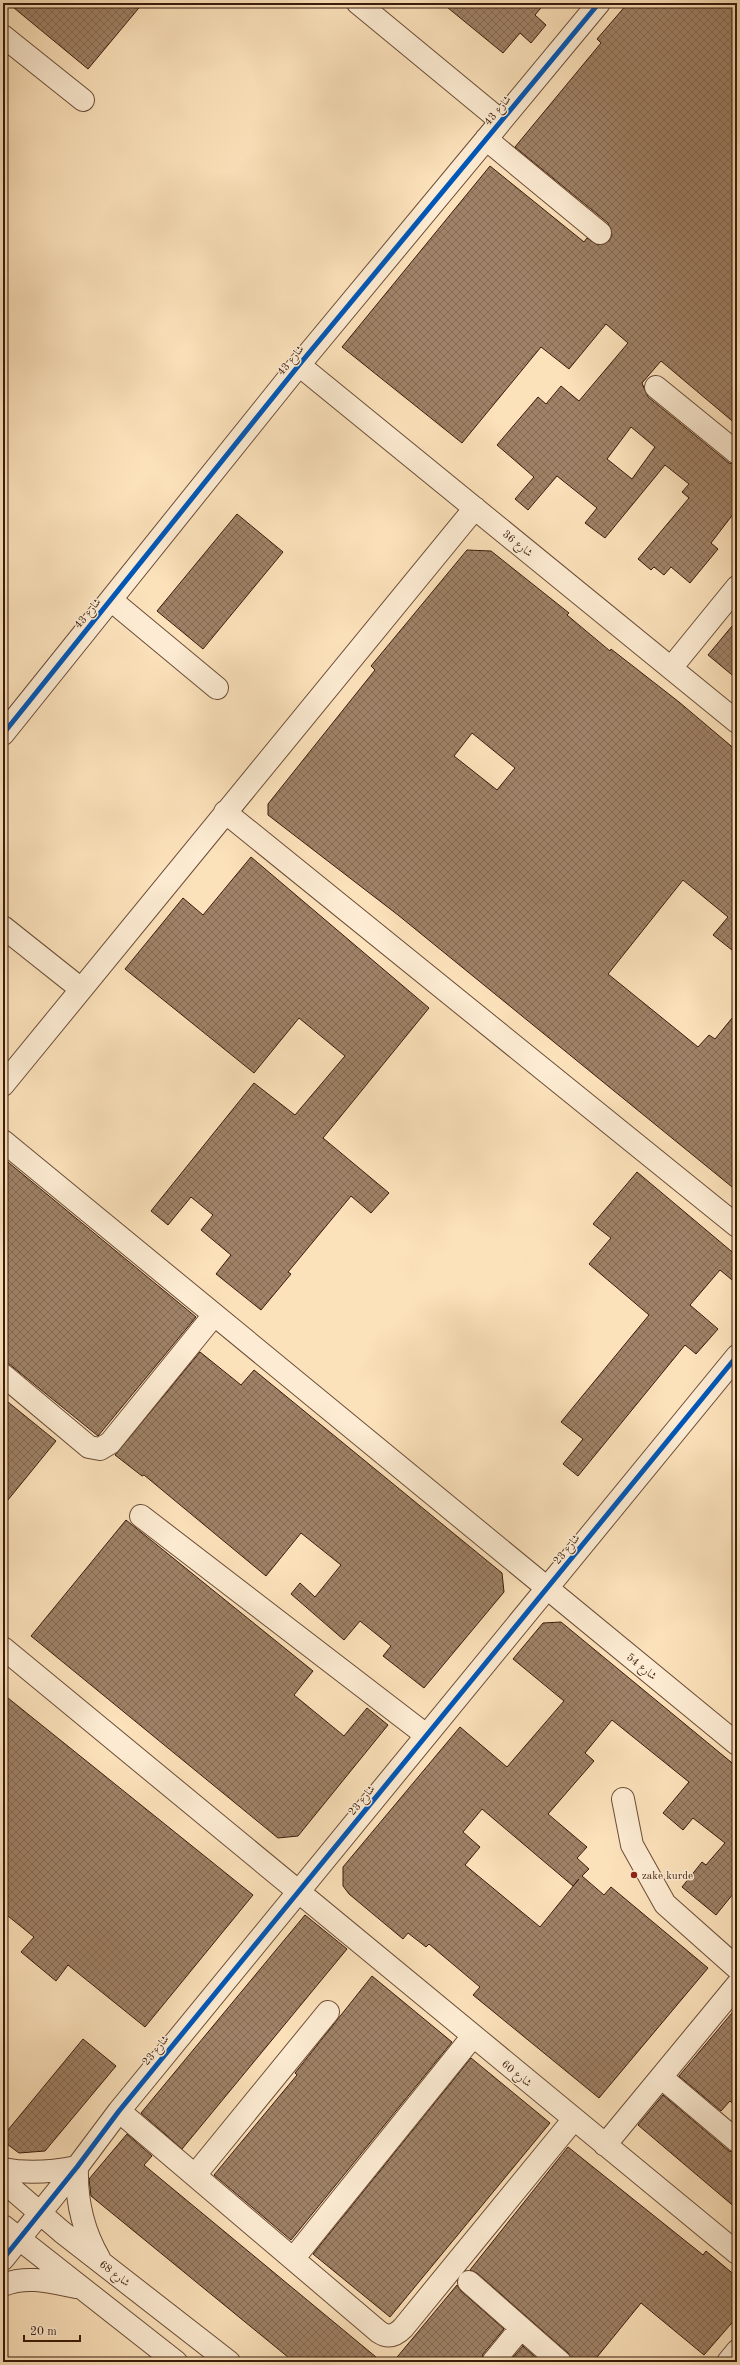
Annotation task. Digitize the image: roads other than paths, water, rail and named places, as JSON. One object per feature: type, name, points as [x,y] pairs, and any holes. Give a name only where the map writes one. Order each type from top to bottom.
[{"type":"street","points":[[358,3],[501,121]]},
{"type":"street","name":"شارع 43","points":[[3,734],[299,365],[599,3]]},
{"type":"street","points":[[3,36],[83,100]]},
{"type":"street","points":[[486,138],[600,233]]},
{"type":"street","name":"شارع 36","points":[[299,365],[737,722]]},
{"type":"street","points":[[656,387],[737,453]]},
{"type":"street","points":[[3,1085],[475,508]]},
{"type":"street","points":[[671,668],[737,586]]},
{"type":"street","points":[[111,600],[217,688]]},
{"type":"street","points":[[225,812],[737,1226]]},
{"type":"street","points":[[3,927],[81,989]]},
{"type":"street","name":"شارع 54","points":[[3,1141],[737,1744]]},
{"type":"street","points":[[3,1375],[89,1447],[100,1449],[110,1443],[214,1315]]},
{"type":"street","name":"شارع 23","points":[[3,2259],[77,2167],[119,2111],[737,1356]]},
{"type":"street","points":[[141,1516],[426,1735]]},
{"type":"street","name":"شارع 60","points":[[3,1648],[737,2253]]},
{"type":"street","points":[[622,1799],[632,1845],[665,1904],[737,1968]]},
{"type":"street","points":[[605,2145],[737,1985]]},
{"type":"street","points":[[195,2175],[328,2012]]},
{"type":"street","points":[[293,2258],[472,2036]]},
{"type":"street","points":[[661,2077],[737,2140]]},
{"type":"street","points":[[119,2111],[379,2332],[388,2336],[394,2335],[403,2328],[574,2119]]},
{"type":"street","points":[[3,2169],[44,2172],[77,2167],[80,2212],[93,2247],[103,2264]]},
{"type":"street","name":"شارع 68","points":[[3,2181],[103,2264],[229,2362]]},
{"type":"street","points":[[3,2226],[176,2362]]},
{"type":"street","points":[[3,2286],[20,2280],[30,2280],[81,2288]]},
{"type":"street","points":[[469,2282],[560,2362]]},
{"type":"street","points":[[493,2362],[521,2328]]},
{"type":"street","points":[[728,2362],[737,2351]]},
{"type":"place","name":"zake kurde","points":[[634,1875]]}]
